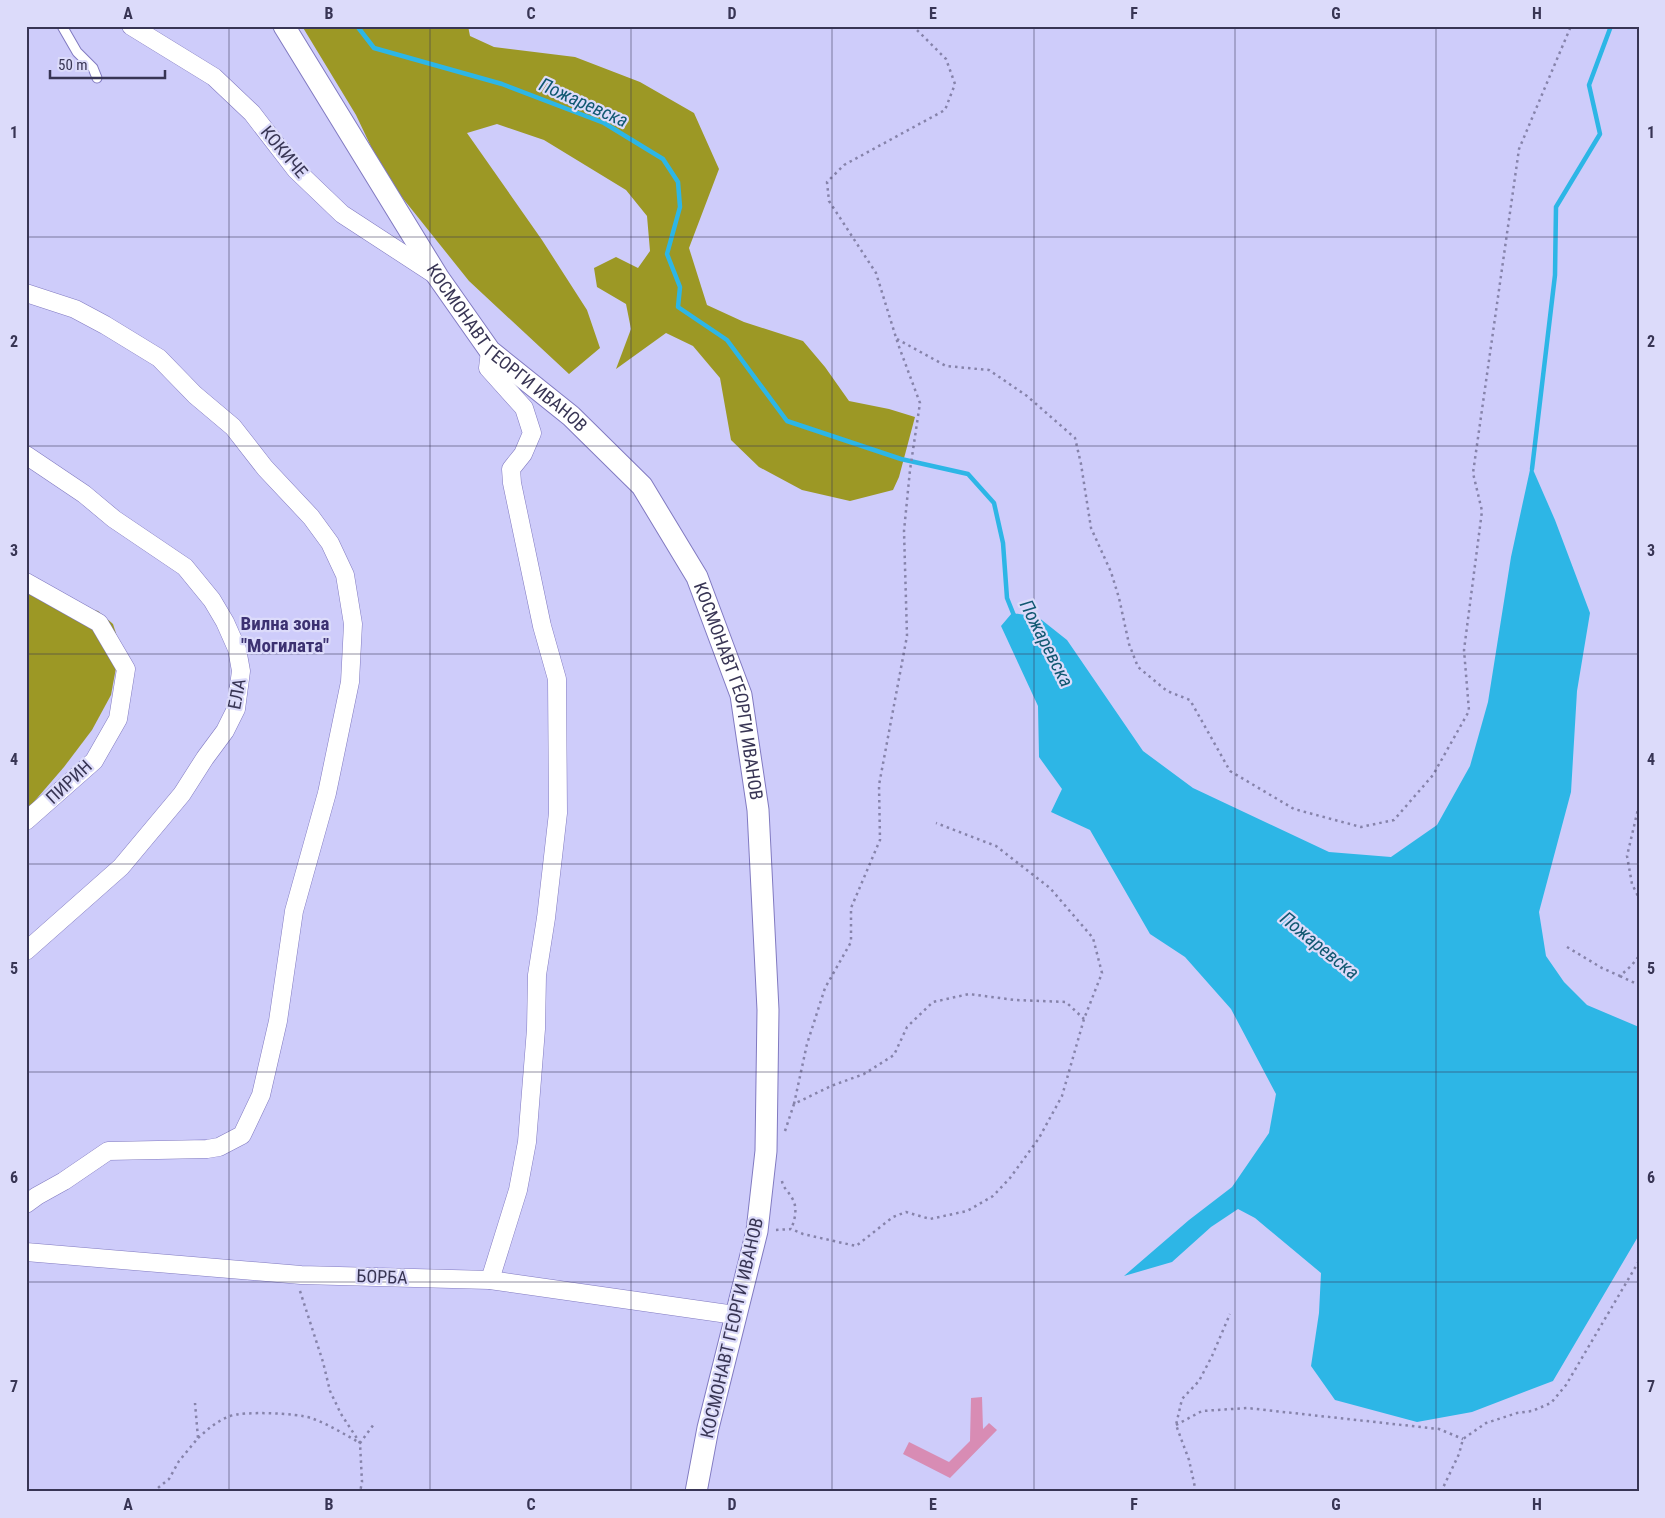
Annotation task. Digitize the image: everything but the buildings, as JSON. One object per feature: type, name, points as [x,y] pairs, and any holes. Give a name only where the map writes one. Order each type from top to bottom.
[{"type":"street","name":"КОКИЧЕ","points":[[131,26],[214,77],[252,113],[296,170],[342,214],[438,277]]},
{"type":"street","name":"КОСМОНАВТ ГЕОРГИ ИВАНОВ","points":[[284,26],[438,277],[490,352],[571,416],[642,486],[697,577],[740,695],[758,810],[768,1010],[766,1151],[757,1231],[708,1428],[696,1492]]},
{"type":"street","points":[[26,293],[75,309],[160,358],[195,395],[233,427],[265,468],[311,517],[330,543],[345,575],[354,624],[350,682],[327,793],[294,911],[278,1021],[261,1095],[242,1135],[219,1147],[207,1149],[108,1151],[26,1204]]},
{"type":"street","points":[[490,352],[488,368],[524,408],[532,433],[523,454],[511,470],[512,484],[522,524],[542,626],[556,679],[558,813],[546,918],[537,975],[536,1029],[527,1142],[518,1190],[490,1280]]},
{"type":"street","name":"ЕЛА","points":[[26,455],[84,494],[114,519],[184,567],[212,600],[225,622],[237,649],[241,671],[236,709],[225,731],[182,794],[121,867],[26,951]]},
{"type":"street","name":"ПИРИН","points":[[26,582],[99,624],[126,669],[118,719],[94,761],[26,820]]},
{"type":"street","name":"БОРБА","points":[[26,1252],[301,1275],[490,1280],[735,1315]]},
{"type":"lane","points":[[62,26],[77,52],[93,68],[97,78]]},
{"type":"path","points":[[783,1136],[794,1104],[807,1044],[825,988],[851,942],[851,908],[880,840],[879,785],[907,636],[904,531],[910,470],[920,403],[876,273],[829,201],[827,182],[844,164],[945,110],[955,84],[946,59],[912,26]]},
{"type":"path","points":[[897,339],[946,366],[989,370],[1026,396],[1075,438],[1091,528],[1111,572],[1129,644],[1138,666],[1166,691],[1190,700],[1230,771],[1294,808],[1361,827],[1394,820],[1433,774],[1469,710],[1464,650],[1482,511],[1473,473],[1519,149],[1571,26]]},
{"type":"path","points":[[1639,805],[1627,856],[1632,884],[1639,898]]},
{"type":"path","points":[[757,1231],[791,1229],[803,1234],[856,1246],[893,1217],[906,1212],[930,1219],[967,1211],[993,1196],[1010,1178],[1039,1138],[1062,1096],[1084,1019],[1102,973],[1093,938],[1050,888],[996,846],[936,823]]},
{"type":"path","points":[[1567,947],[1602,968],[1639,985]]},
{"type":"path","points":[[1620,976],[1639,956]]},
{"type":"path","points":[[794,1104],[831,1086],[864,1074],[894,1055],[907,1027],[933,1002],[968,994],[1016,1000],[1066,1002],[1084,1019]]},
{"type":"path","points":[[782,1175],[782,1185],[794,1200],[796,1220],[791,1229]]},
{"type":"path","points":[[1442,1492],[1460,1454],[1463,1439],[1486,1423],[1517,1413],[1532,1411],[1551,1403],[1566,1385],[1639,1261]]},
{"type":"path","points":[[301,1275],[300,1295],[323,1362],[330,1391],[341,1414],[360,1443],[362,1482],[360,1492]]},
{"type":"path","points":[[1196,1492],[1189,1460],[1176,1425],[1182,1400],[1198,1381],[1212,1356],[1230,1314]]},
{"type":"path","points":[[195,1403],[198,1438]]},
{"type":"path","points":[[1176,1425],[1202,1411],[1247,1408],[1439,1429],[1463,1439]]},
{"type":"path","points":[[153,1492],[169,1479],[198,1438],[212,1425],[231,1416],[269,1413],[309,1417],[330,1426],[360,1443]]},
{"type":"path","points":[[360,1443],[374,1424]]},
{"type":"shaded area","points":[[302,26],[468,26],[470,36],[494,47],[575,57],[640,82],[694,113],[719,169],[689,248],[707,305],[744,322],[803,341],[825,367],[849,401],[889,409],[915,417],[899,477],[893,490],[850,501],[802,490],[759,467],[731,440],[720,378],[693,346],[666,333],[616,369],[631,329],[626,304],[597,287],[594,268],[616,257],[638,268],[650,251],[647,216],[626,190],[544,140],[497,124],[467,133],[542,240],[587,310],[600,348],[569,374],[469,281],[385,176],[356,115]]},
{"type":"shaded area","points":[[26,591],[98,611],[113,624],[120,646],[111,695],[92,730],[64,767],[26,811]]},
{"type":"water","points":[[1531,465],[1555,520],[1590,613],[1577,691],[1571,792],[1539,912],[1546,956],[1564,982],[1587,1005],[1639,1027],[1639,1235],[1553,1381],[1472,1412],[1417,1422],[1335,1400],[1311,1366],[1319,1313],[1321,1273],[1255,1218],[1238,1209],[1211,1227],[1172,1262],[1124,1276],[1189,1220],[1232,1187],[1269,1133],[1276,1094],[1231,1009],[1185,957],[1150,934],[1090,830],[1051,812],[1062,789],[1039,757],[1038,706],[1001,626],[1012,613],[1038,617],[1067,640],[1143,751],[1193,788],[1329,852],[1391,857],[1437,825],[1470,766],[1488,702],[1511,557]]},
{"type":"waterway","name":"Пожаревска","points":[[357,26],[374,48],[502,84],[604,123],[663,159],[678,182],[680,207],[667,254],[680,287],[678,307],[727,340],[787,421],[901,459],[968,474],[994,503],[1003,543],[1007,598],[1015,618]]},
{"type":"waterway","points":[[1532,469],[1555,275],[1556,207],[1600,134],[1589,85],[1611,26]]},
{"type":"district","name":"Вилна зона \"Могилата\"","points":[[285,634]]}]
